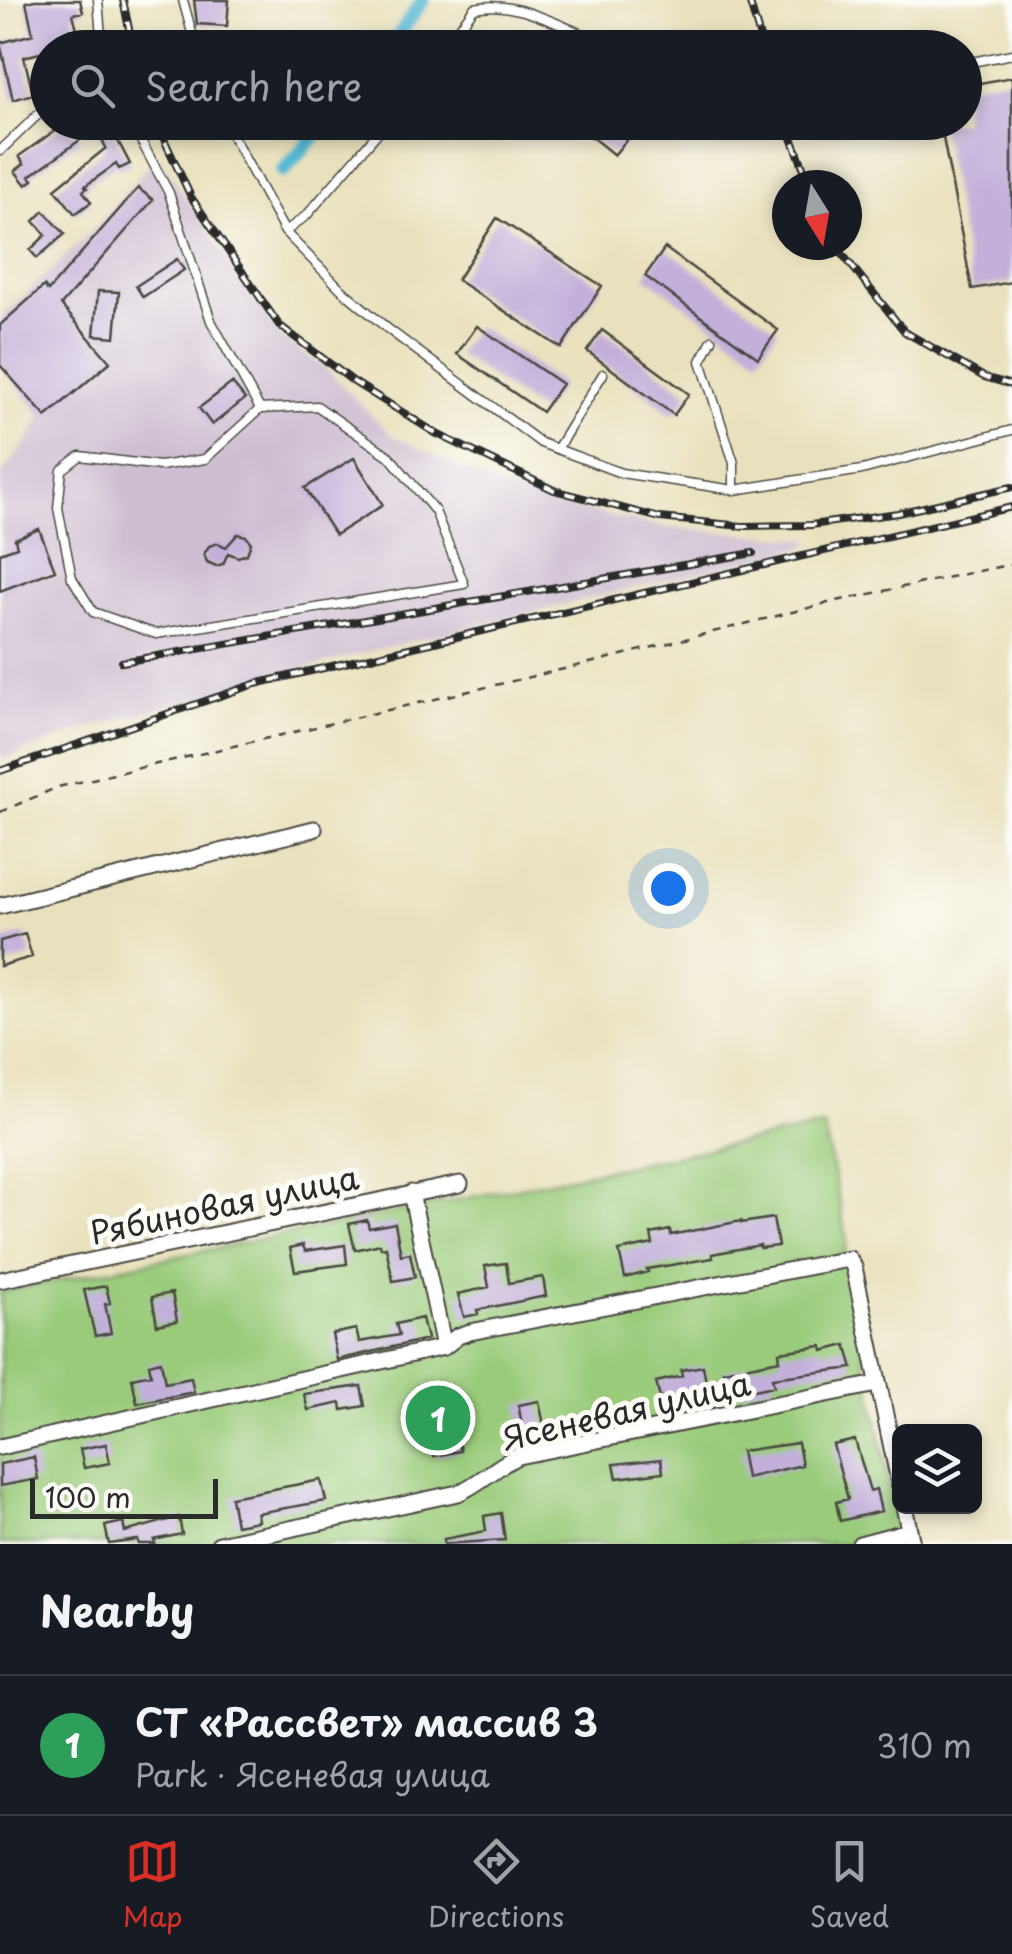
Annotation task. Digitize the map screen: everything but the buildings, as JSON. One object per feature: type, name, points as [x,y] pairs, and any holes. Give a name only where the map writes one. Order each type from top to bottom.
[{"type":"street","points":[[0,906],[314,830]]},
{"type":"street","name":"Рябиновая улица","points":[[0,1280],[460,1184]]},
{"type":"street","points":[[411,1194],[444,1347]]},
{"type":"street","points":[[0,1447],[444,1347],[470,1332],[849,1259],[854,1267],[892,1449]]},
{"type":"street","name":"Ясеневая улица","points":[[219,1544],[458,1493],[470,1488],[492,1468],[518,1456],[878,1384]]},
{"type":"street","points":[[860,1544],[911,1538]]},
{"type":"lane","points":[[98,0],[100,30]]},
{"type":"lane","points":[[183,0],[191,30]]},
{"type":"lane","points":[[458,30],[474,8],[493,4],[514,7],[572,30]]},
{"type":"lane","points":[[982,60],[1012,54]]},
{"type":"lane","points":[[0,151],[30,123]]},
{"type":"lane","points":[[141,140],[169,193],[211,321],[260,409]]},
{"type":"lane","points":[[232,140],[285,232],[342,290],[541,443],[621,473],[734,490],[862,470],[1012,430]]},
{"type":"lane","points":[[285,232],[307,215],[372,140]]},
{"type":"lane","points":[[712,340],[701,361],[734,463],[734,490]]},
{"type":"lane","points":[[558,449],[603,374]]},
{"type":"lane","points":[[318,406],[389,456],[435,511],[464,584],[156,634],[93,612],[72,578],[58,508],[62,470],[80,456],[160,466],[204,459],[260,409],[318,406]]},
{"type":"path","points":[[0,812],[58,787],[594,662],[832,602],[1012,564]]},
{"type":"shaded area","points":[[157,155],[281,338],[325,368],[391,435],[497,485],[554,504],[669,528],[811,539],[806,547],[374,650],[92,727],[0,759],[0,476],[29,439],[41,416],[0,365],[0,318],[96,227]]},
{"type":"green space","points":[[824,1126],[847,1242],[844,1255],[892,1514],[901,1544],[0,1544],[0,1292]]},
{"type":"waterway","points":[[402,30],[423,0]]},
{"type":"waterway","points":[[283,171],[311,140]]},
{"type":"railway","points":[[123,0],[129,30]]},
{"type":"railway","points":[[749,0],[758,30]]},
{"type":"railway","points":[[164,140],[191,197],[279,325],[354,382],[437,434],[554,490],[660,518],[742,526],[811,525],[898,513],[1012,487]]},
{"type":"railway","points":[[793,140],[804,170]]},
{"type":"railway","points":[[847,260],[905,332],[984,377],[1012,385]]},
{"type":"railway","points":[[0,771],[255,684],[1012,507]]},
{"type":"railway","points":[[122,662],[753,553]]},
{"type":"place","name":"СТ «Рассвет» массив 3","points":[[438,1418]]}]
